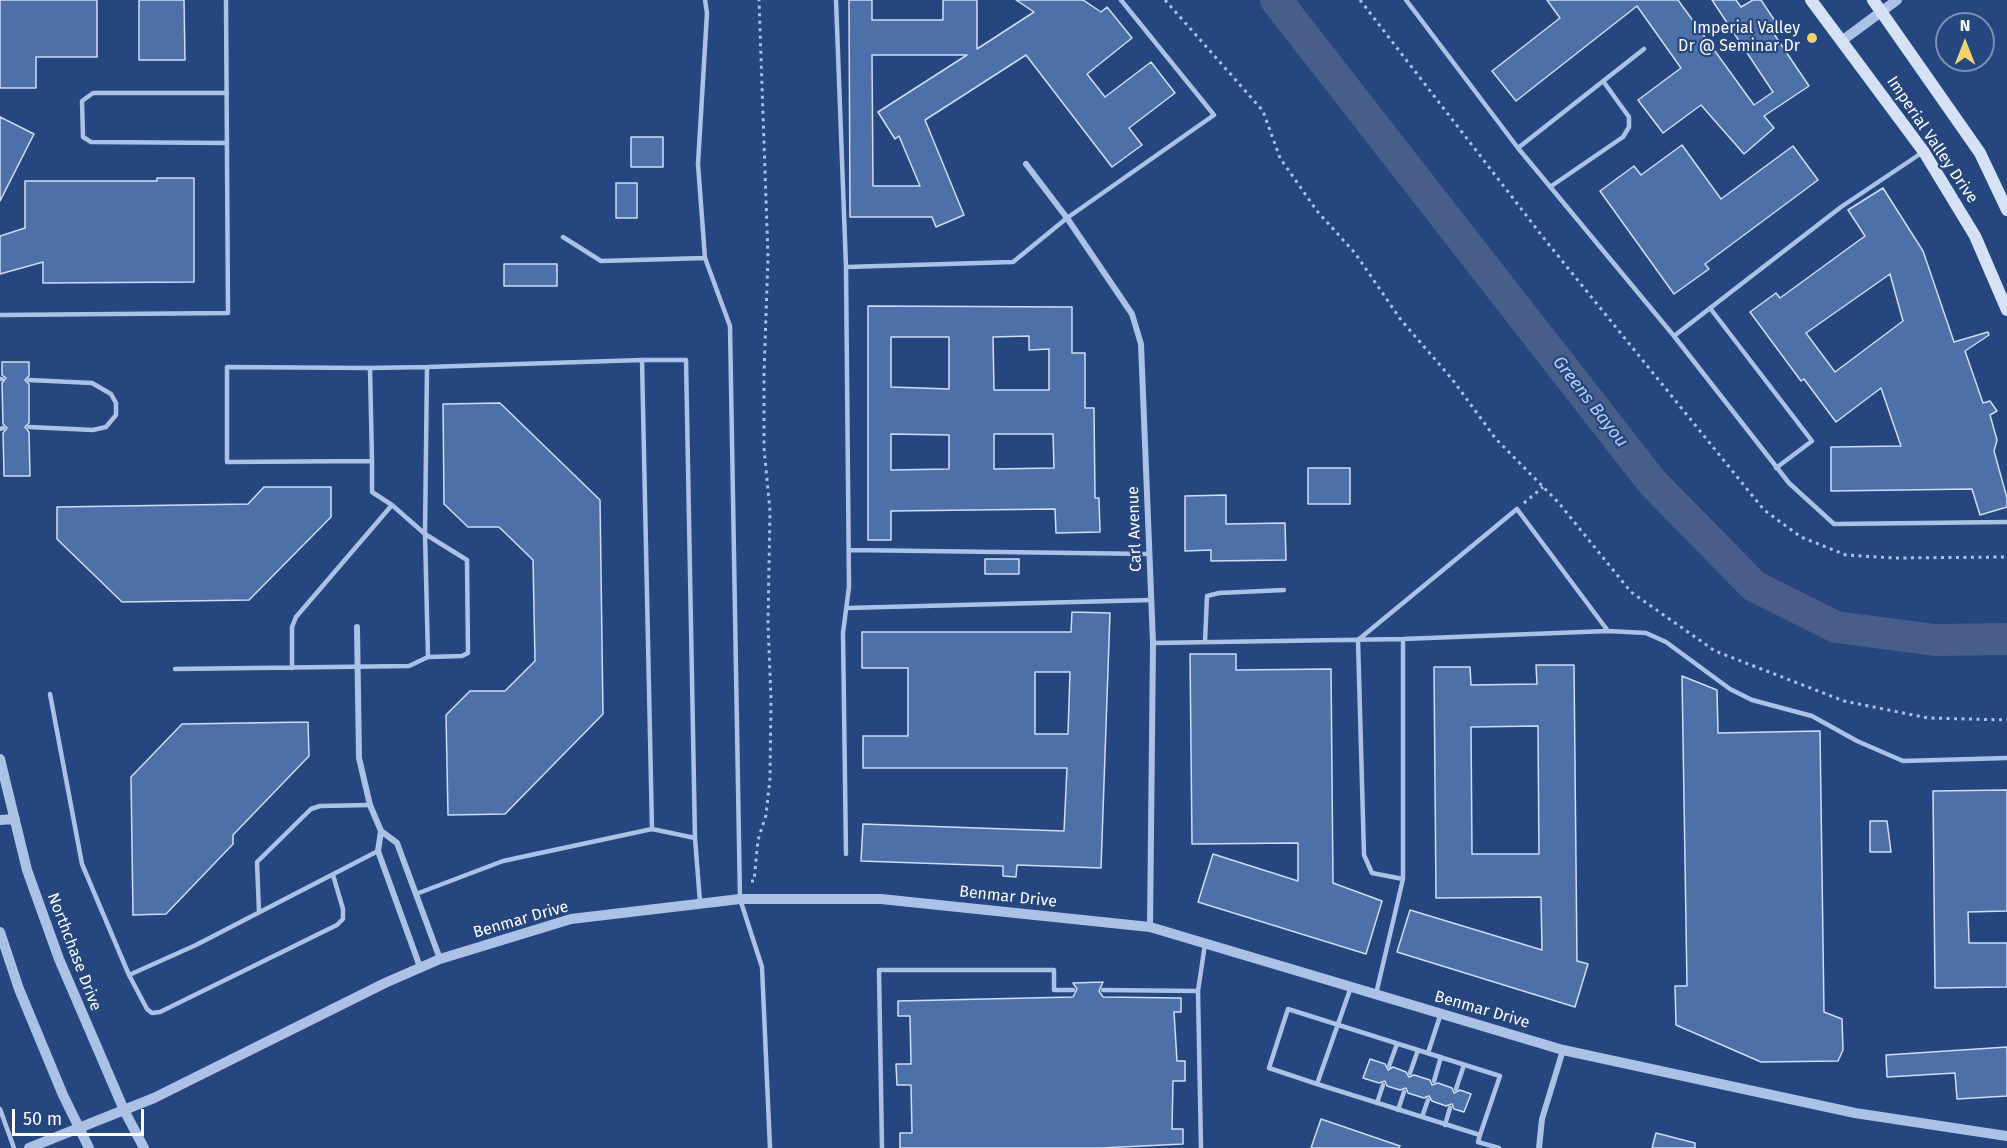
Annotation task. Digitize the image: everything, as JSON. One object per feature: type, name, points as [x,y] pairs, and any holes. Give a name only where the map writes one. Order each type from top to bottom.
[{"type":"main road","name":"Imperial Valley Drive","points":[[1811,0],[1843,40],[1924,152],[1975,236],[2003,290],[2007,310]]},
{"type":"main road","name":"Imperial Valley Drive","points":[[1873,0],[1883,11],[1980,153],[2007,210]]},
{"type":"street","points":[[1843,40],[1897,0]]},
{"type":"street","name":"Carl Avenue","points":[[1026,164],[1067,218],[1132,314],[1141,344],[1153,643],[1150,927]]},
{"type":"street","points":[[357,627],[359,758],[370,805],[381,831],[397,843],[440,959]]},
{"type":"street","name":"Northchase Drive","points":[[0,759],[27,870],[58,960],[124,1110],[144,1148]]},
{"type":"street","points":[[0,820],[15,819]]},
{"type":"street","points":[[381,831],[378,851],[420,967]]},
{"type":"street","name":"Benmar Drive","points":[[29,1148],[154,1098],[420,967],[571,920],[700,902],[740,899],[881,898],[1150,927],[1563,1050],[1855,1113],[2007,1136]]},
{"type":"street","points":[[0,932],[19,989],[89,1148]]},
{"type":"street","points":[[1539,1148],[1542,1119],[1563,1050]]},
{"type":"lane","points":[[0,315],[228,313],[226,0]]},
{"type":"lane","points":[[705,0],[707,13],[699,164],[705,258],[730,326],[739,882],[740,899],[762,967],[770,1148]]},
{"type":"lane","points":[[836,0],[846,267],[849,550],[847,608],[843,633],[846,854]]},
{"type":"lane","points":[[846,267],[1013,262],[1067,218],[1214,115],[1120,0]]},
{"type":"lane","points":[[1406,0],[1518,148],[1674,336],[1788,483],[1834,524],[2007,522]]},
{"type":"lane","points":[[1518,148],[1644,49]]},
{"type":"lane","points":[[1550,187],[1623,137],[1629,127],[1629,117],[1603,81]]},
{"type":"lane","points":[[227,93],[93,93],[82,101],[83,137],[91,142],[227,142]]},
{"type":"lane","points":[[1674,336],[1841,207],[1924,152]]},
{"type":"lane","points":[[563,237],[601,261],[705,258]]},
{"type":"lane","points":[[1710,308],[1812,441],[1776,468]]},
{"type":"lane","points":[[642,360],[652,829]]},
{"type":"lane","points":[[372,461],[227,462],[227,367],[370,368],[686,360],[695,838],[700,902]]},
{"type":"lane","points":[[427,367],[425,534],[428,657]]},
{"type":"lane","points":[[175,669],[409,666],[428,657],[462,656],[468,653],[466,560],[425,534],[393,505],[372,492],[370,368]]},
{"type":"lane","points":[[29,380],[92,383],[111,394],[116,403],[116,415],[106,427],[93,430],[29,427]]},
{"type":"lane","points":[[292,668],[292,627],[296,617],[393,505]]},
{"type":"lane","points":[[1358,640],[1517,509],[1608,631]]},
{"type":"lane","points":[[849,550],[1150,554]]},
{"type":"lane","points":[[1205,642],[1207,596],[1219,592],[1284,590]]},
{"type":"lane","points":[[847,608],[1151,600]]},
{"type":"lane","points":[[1153,643],[1403,639],[1608,631],[1646,633],[1666,642],[1730,689],[1752,700],[1812,716],[1857,741],[1903,761],[2007,758]]},
{"type":"lane","points":[[1376,994],[1402,879],[1403,639]]},
{"type":"lane","points":[[1358,640],[1364,855],[1372,873],[1402,879]]},
{"type":"lane","points":[[50,694],[82,864],[129,975],[147,1009],[152,1013],[160,1012],[337,925],[343,920],[343,909],[333,875]]},
{"type":"lane","points":[[259,912],[257,862],[311,809],[320,806],[370,805]]},
{"type":"lane","points":[[416,894],[503,861],[652,829],[695,838]]},
{"type":"lane","points":[[129,975],[378,851]]},
{"type":"lane","points":[[1201,1148],[1198,991],[1205,944]]},
{"type":"lane","points":[[882,1148],[879,970],[1054,970],[1054,990],[1073,990]]},
{"type":"lane","points":[[1317,1084],[1350,987]]},
{"type":"lane","points":[[1103,990],[1198,991]]},
{"type":"lane","points":[[1480,1136],[1269,1068],[1288,1009],[1500,1076],[1480,1136],[1478,1142],[1499,1148]]},
{"type":"lane","points":[[1428,1053],[1441,1013]]},
{"type":"lane","points":[[1389,1066],[1397,1044]]},
{"type":"lane","points":[[1410,1073],[1418,1050]]},
{"type":"lane","points":[[1434,1081],[1441,1058]]},
{"type":"lane","points":[[1456,1089],[1464,1065]]},
{"type":"lane","points":[[1377,1103],[1383,1084]]},
{"type":"lane","points":[[1398,1110],[1404,1092]]},
{"type":"lane","points":[[1422,1117],[1428,1100]]},
{"type":"lane","points":[[1445,1125],[1450,1107]]},
{"type":"lane","points":[[0,1109],[14,1148]]},
{"type":"path","points":[[739,882],[754,881],[758,840],[766,815],[770,778],[770,511],[764,448],[768,257],[759,0]]},
{"type":"path","points":[[1166,0],[1263,111],[1280,158],[1317,211],[1355,254],[1401,320],[1452,379],[1496,440],[1543,487],[1631,592],[1715,651],[1844,701],[1928,718],[2007,720]]},
{"type":"path","points":[[1360,0],[1546,241],[1764,510],[1801,537],[1846,555],[1894,558],[2007,557]]},
{"type":"path","points":[[1517,509],[1543,487]]},
{"type":"building","points":[[0,0],[97,0],[97,57],[36,57],[36,88],[0,88]]},
{"type":"building","points":[[139,0],[184,0],[185,60],[139,60]]},
{"type":"building","points":[[849,0],[872,0],[872,20],[943,20],[943,0],[977,0],[977,49],[1034,12],[1016,0],[1083,0],[1101,12],[1107,7],[1132,38],[1087,74],[1105,97],[1151,62],[1175,93],[1129,128],[1142,145],[1112,167],[1026,55],[925,120],[964,215],[936,227],[932,217],[850,217]],"holes":[[[872,55],[967,55],[878,112],[895,139],[899,136],[920,186],[873,186]]]},
{"type":"building","points":[[1547,0],[1678,0],[1754,105],[1773,92],[1712,0],[1736,0],[1741,7],[1753,0],[1761,0],[1781,30],[1774,34],[1809,86],[1764,116],[1774,128],[1744,154],[1701,105],[1663,133],[1638,100],[1681,68],[1637,6],[1516,101],[1492,71],[1560,18]]},
{"type":"building","points":[[0,117],[34,134],[0,201]]},
{"type":"building","points":[[631,137],[663,137],[663,167],[631,167]]},
{"type":"building","points":[[1682,145],[1721,199],[1793,146],[1818,180],[1705,264],[1709,269],[1674,294],[1600,191],[1634,166],[1641,175]]},
{"type":"building","points":[[157,178],[194,178],[194,282],[43,283],[43,262],[0,274],[0,236],[25,228],[25,181],[157,181]]},
{"type":"building","points":[[616,183],[637,183],[637,218],[616,218]]},
{"type":"building","points":[[1883,188],[1923,251],[1954,342],[1988,332],[1989,335],[1965,351],[1983,403],[1990,401],[1997,411],[1990,415],[1997,440],[1994,451],[2007,498],[2007,507],[1980,515],[1972,489],[1831,491],[1831,447],[1901,446],[1881,388],[1836,422],[1804,379],[1801,381],[1750,312],[1776,293],[1780,298],[1865,236],[1848,210]],"holes":[[[1890,274],[1903,321],[1835,372],[1806,333]]]},
{"type":"building","points":[[504,264],[557,264],[557,286],[504,286]]},
{"type":"building","points":[[868,306],[1072,307],[1072,353],[1085,353],[1085,408],[1094,408],[1095,498],[1099,498],[1100,532],[1056,533],[1055,509],[891,511],[891,540],[868,540]],"holes":[[[1029,336],[1029,350],[1049,349],[1049,390],[994,390],[993,337]],[[891,337],[949,337],[949,389],[891,387]],[[891,434],[949,435],[949,469],[891,470]],[[994,434],[1053,434],[1054,468],[994,469]]]},
{"type":"building","points":[[2,362],[29,362],[29,376],[25,380],[29,384],[29,423],[25,427],[29,432],[30,476],[4,476],[3,433],[7,428],[3,424],[2,383],[6,378],[2,375]]},
{"type":"building","points":[[500,403],[600,500],[603,714],[505,814],[448,815],[446,715],[470,691],[505,691],[535,661],[533,560],[499,527],[468,527],[444,504],[443,404]]},
{"type":"building","points":[[1308,468],[1350,468],[1350,504],[1308,504]]},
{"type":"building","points":[[264,487],[331,487],[331,517],[249,600],[122,602],[57,539],[57,507],[248,504]]},
{"type":"building","points":[[1226,495],[1226,524],[1285,523],[1286,560],[1211,561],[1211,550],[1185,551],[1185,496]]},
{"type":"building","points":[[985,559],[1019,559],[1019,574],[985,574]]},
{"type":"building","points":[[1072,612],[1110,613],[1101,868],[1017,865],[1016,877],[1003,876],[1003,866],[861,861],[863,824],[1064,831],[1067,768],[863,768],[863,736],[908,736],[908,668],[862,668],[862,632],[1071,632]],"holes":[[[1035,672],[1070,672],[1068,734],[1035,734]]]},
{"type":"building","points":[[1190,654],[1236,654],[1236,670],[1331,669],[1333,883],[1382,901],[1366,954],[1198,902],[1213,854],[1298,881],[1298,843],[1192,844]]},
{"type":"building","points":[[1536,665],[1574,665],[1577,961],[1588,964],[1575,1007],[1397,952],[1410,910],[1542,950],[1541,897],[1436,898],[1434,667],[1470,667],[1471,685],[1537,684]],"holes":[[[1538,726],[1539,854],[1472,854],[1471,727]]]},
{"type":"building","points":[[1682,676],[1717,690],[1718,733],[1820,731],[1824,1012],[1842,1019],[1843,1050],[1838,1061],[1761,1062],[1676,1025],[1675,986],[1687,986]]},
{"type":"building","points":[[308,722],[309,756],[233,835],[233,844],[166,914],[133,915],[131,777],[182,724]]},
{"type":"building","points":[[2007,790],[2007,911],[1968,912],[1969,943],[2007,943],[2007,987],[1935,988],[1933,791]]},
{"type":"building","points":[[1870,821],[1887,821],[1891,852],[1870,852]]},
{"type":"building","points":[[1103,982],[1099,991],[1103,997],[1181,998],[1181,1012],[1174,1012],[1177,1061],[1185,1061],[1185,1081],[1173,1081],[1172,1129],[1183,1129],[1183,1144],[1101,1148],[900,1148],[900,1133],[912,1133],[911,1085],[897,1085],[896,1064],[911,1064],[910,1016],[898,1016],[898,1001],[1073,997],[1077,989],[1073,983]]},
{"type":"building","points":[[2007,1047],[2007,1096],[1957,1099],[1955,1073],[1887,1077],[1886,1055]]},
{"type":"building","points":[[1370,1059],[1385,1064],[1388,1070],[1393,1067],[1406,1072],[1409,1077],[1414,1075],[1430,1080],[1432,1085],[1438,1083],[1452,1088],[1454,1093],[1460,1090],[1471,1094],[1464,1112],[1454,1109],[1452,1104],[1446,1106],[1432,1101],[1429,1096],[1424,1098],[1408,1093],[1406,1088],[1400,1090],[1387,1086],[1385,1081],[1379,1083],[1363,1078]]},
{"type":"building","points":[[1321,1119],[1400,1146],[1399,1148],[1311,1148]]},
{"type":"building","points":[[1656,1133],[1695,1143],[1695,1148],[1652,1148]]},
{"type":"waterway","name":"Greens Bayou","points":[[1276,0],[1652,482],[1754,586],[1836,627],[1935,640],[2007,639]]},
{"type":"place","name":"Imperial Valley Dr @ Seminar Dr","points":[[1812,38]]}]
